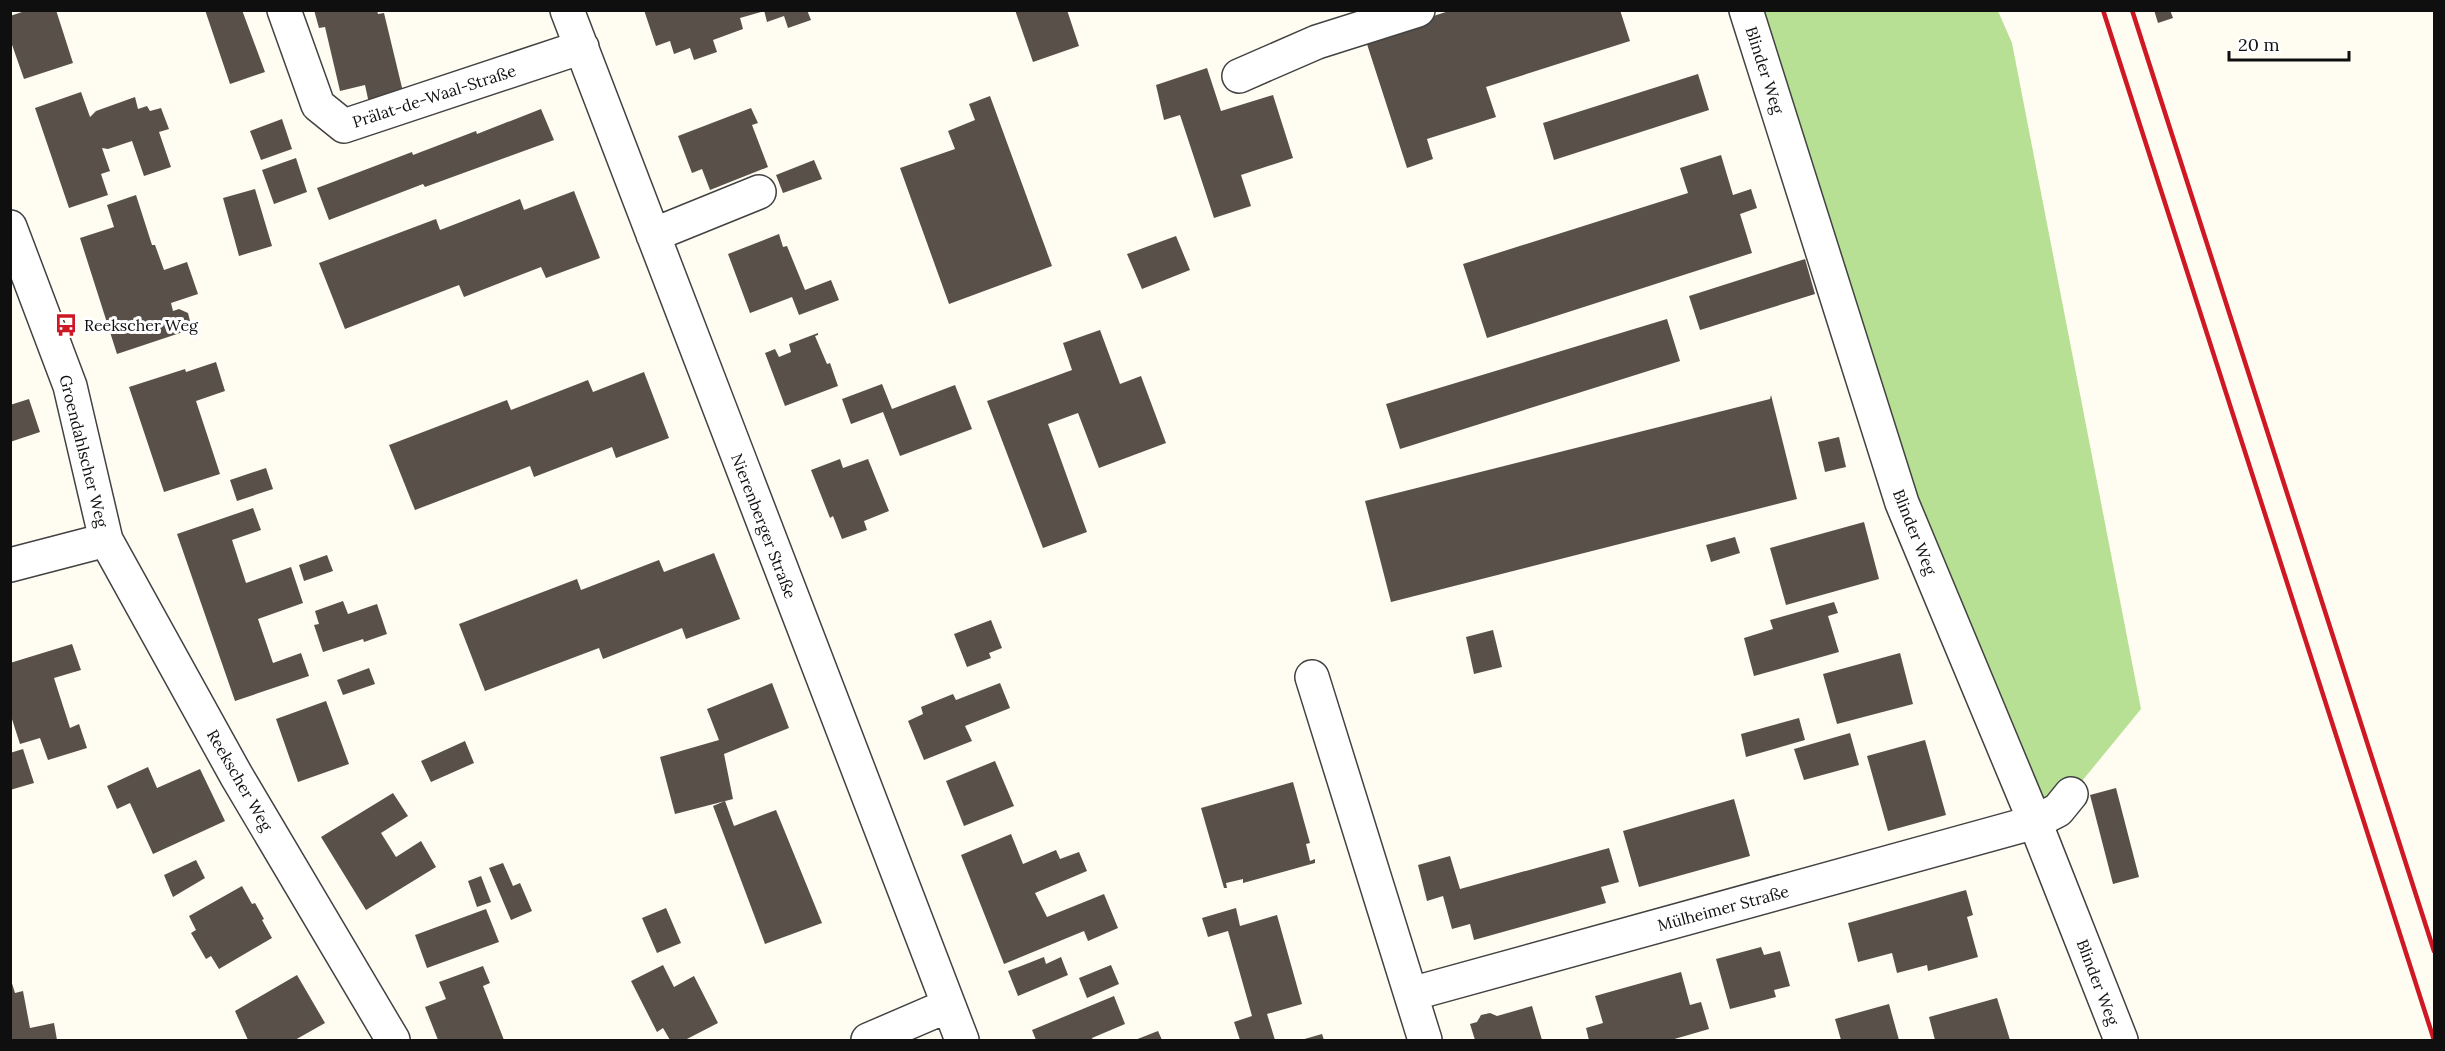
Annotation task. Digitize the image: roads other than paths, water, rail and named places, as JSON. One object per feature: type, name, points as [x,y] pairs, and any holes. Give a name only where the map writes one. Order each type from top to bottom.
[{"type":"street","name":"Prälat-de-Waal-Straße","points":[[284,10],[318,105],[344,126],[582,47]]},
{"type":"street","name":"Nierenberger Straße","points":[[567,10],[962,1041]]},
{"type":"street","points":[[1239,76],[1317,42],[1418,10]]},
{"type":"street","name":"Blinder Weg","points":[[1746,10],[1902,503],[2035,822],[2121,1041]]},
{"type":"street","points":[[653,235],[759,192]]},
{"type":"street","name":"Groendahlscher Weg","points":[[10,227],[70,386],[106,540]]},
{"type":"street","points":[[10,565],[106,540]]},
{"type":"street","name":"Reekscher Weg","points":[[106,540],[236,775],[393,1041]]},
{"type":"street","points":[[1312,677],[1425,1041]]},
{"type":"street","name":"Mülheimer Straße","points":[[1411,994],[2035,822],[2058,810],[2071,794]]},
{"type":"street","points":[[868,1041],[947,1006]]},
{"type":"railway","points":[[2103,10],[2434,1040]]},
{"type":"railway","points":[[2132,10],[2434,951]]},
{"type":"place","name":"Reekscher Weg","points":[[66,325]]}]
